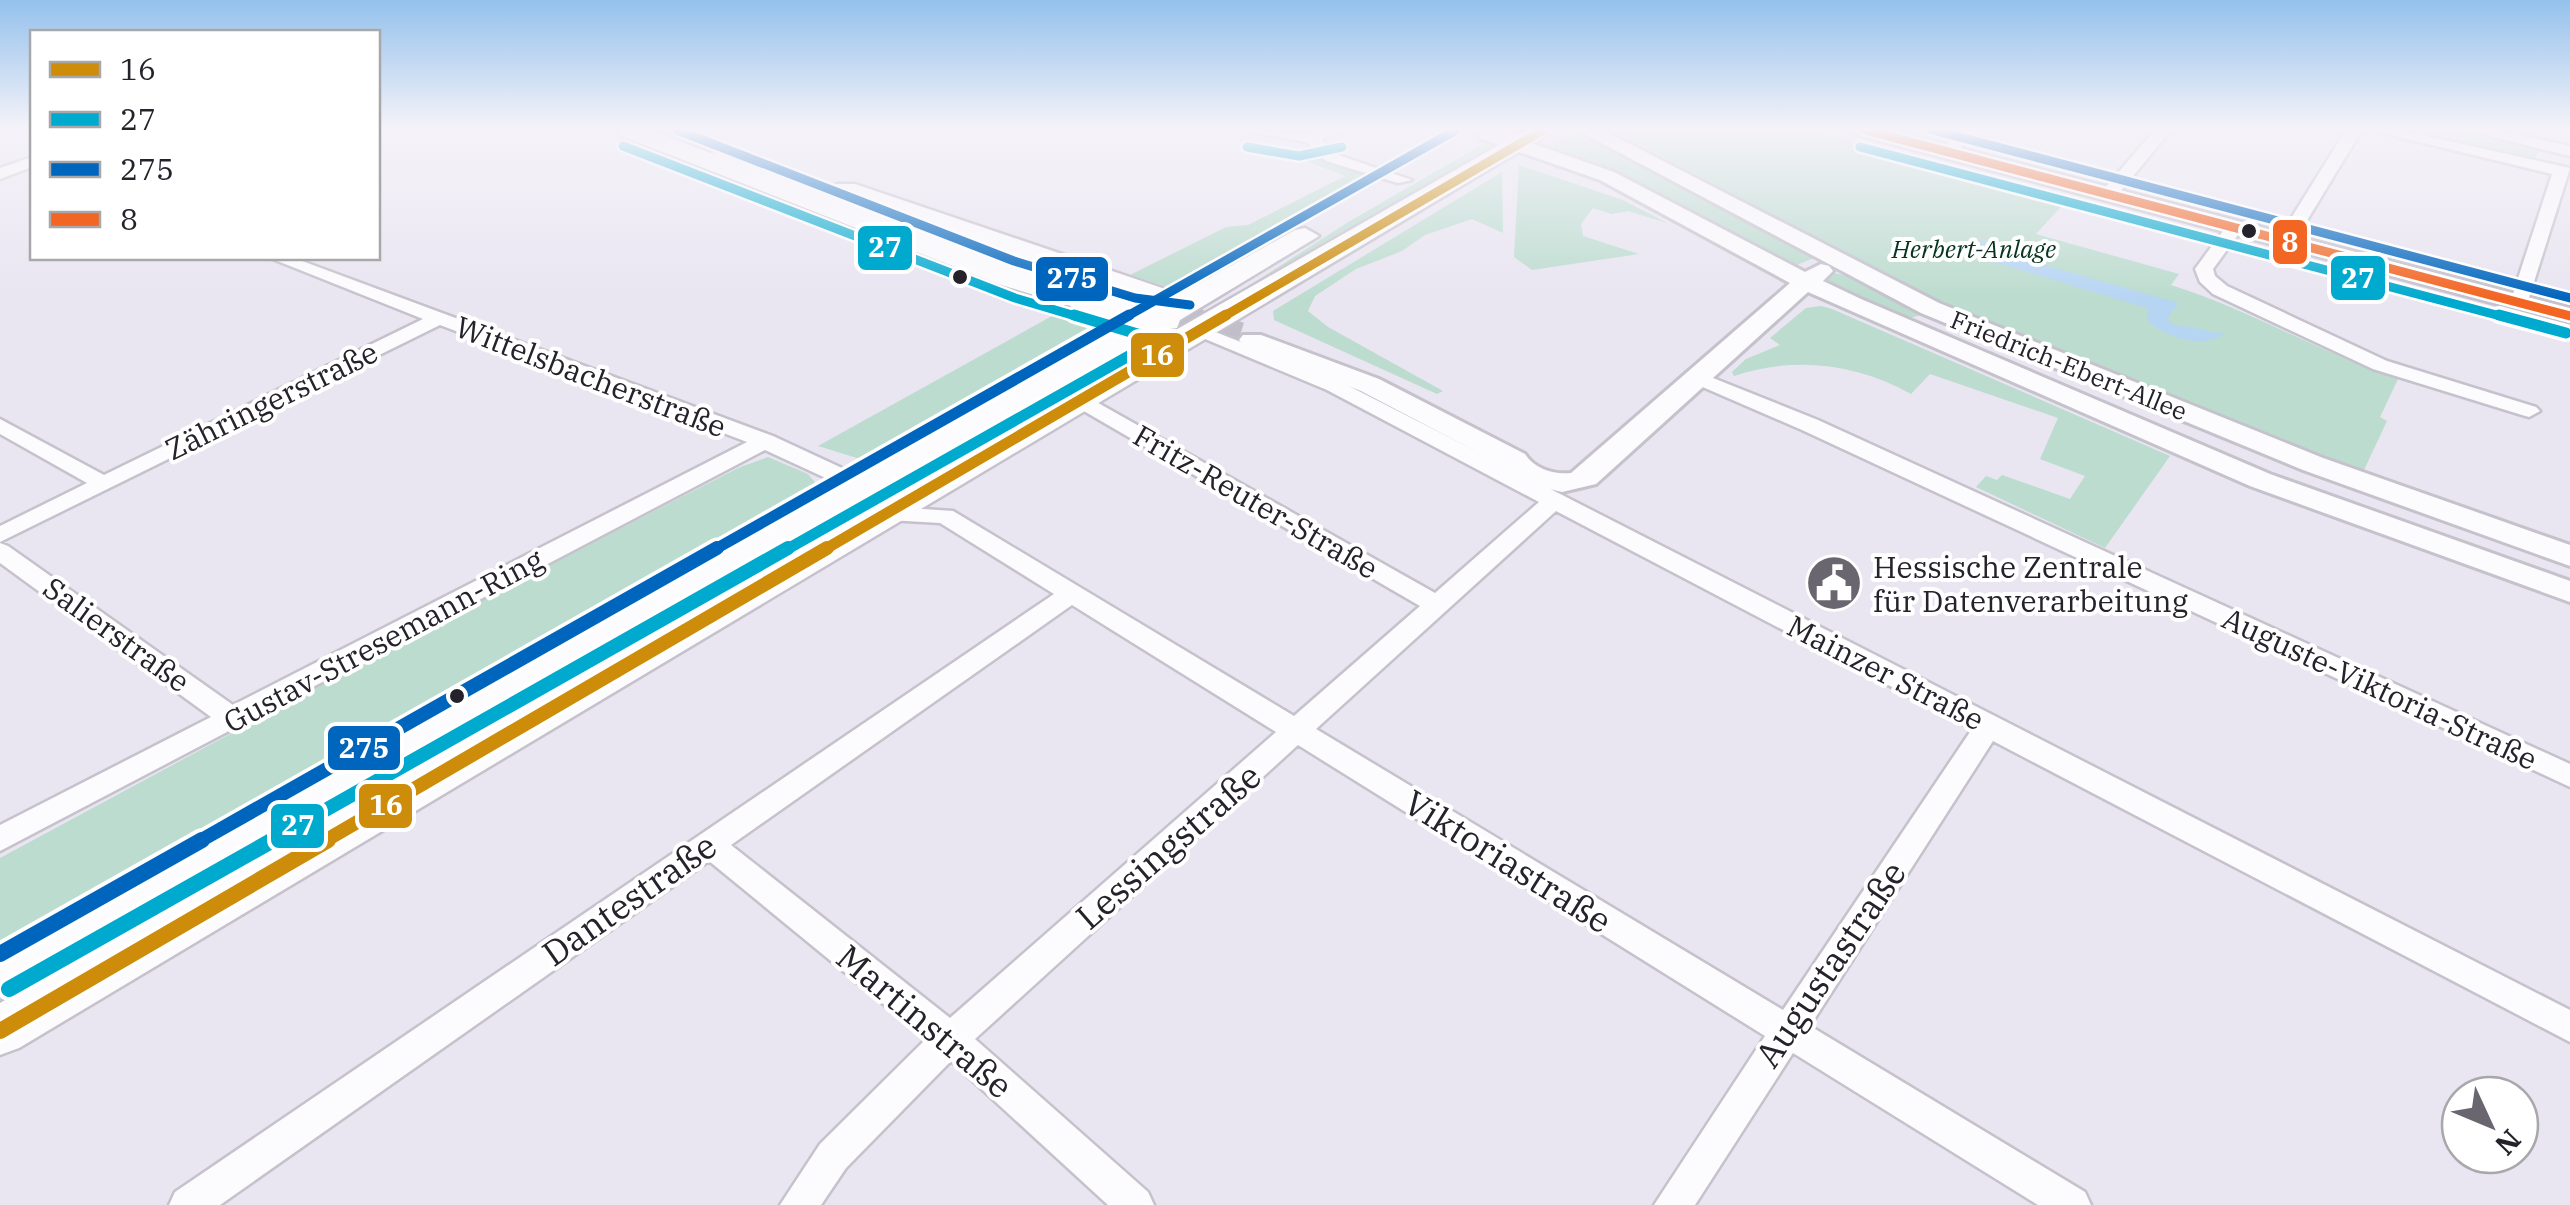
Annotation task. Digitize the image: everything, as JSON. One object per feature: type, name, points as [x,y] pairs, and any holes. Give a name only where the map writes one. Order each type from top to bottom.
[{"type":"main road","name":"Mainzer Straße","points":[[777,186],[1053,293],[1169,316]]},
{"type":"main road","name":"Mainzer Straße","points":[[834,186],[919,212],[1169,316]]},
{"type":"main road","points":[[872,500],[936,480],[1169,316],[1393,186]]},
{"type":"main road","points":[[1169,316],[1251,322],[1432,186]]},
{"type":"main road","points":[[0,974],[586,664],[1080,381],[1102,329],[1093,316],[1053,293]]},
{"type":"main road","points":[[0,1054],[324,844],[586,664]]},
{"type":"main road","points":[[0,1030],[324,844]]},
{"type":"street","name":"Mainzer Straße","points":[[788,186],[825,196]]},
{"type":"street","name":"Mainzer Straße","points":[[802,186],[958,246],[1169,316],[1334,386],[2570,1027]]},
{"type":"street","name":"Friedrich-Ebert-Allee","points":[[1626,186],[1761,260],[1901,326],[2275,486],[2570,592]]},
{"type":"street","name":"Friedrich-Ebert-Allee","points":[[1695,186],[1920,303],[2295,457],[2570,556]]},
{"type":"street","points":[[2079,186],[2570,316]]},
{"type":"street","points":[[2109,194],[2116,186]]},
{"type":"street","points":[[2286,241],[2320,186]]},
{"type":"street","points":[[2519,303],[2561,186]]},
{"type":"street","points":[[2234,228],[2204,269],[2211,283],[2264,313],[2380,365],[2529,411]]},
{"type":"street","name":"Wittelsbacherstraße","points":[[284,260],[765,441],[872,500]]},
{"type":"street","points":[[1761,260],[1782,284],[1783,300]]},
{"type":"street","points":[[1251,322],[1536,477],[1564,484],[1593,474],[1613,449],[1805,281],[1824,270],[1841,270],[1920,303],[1934,314],[1930,320],[1901,326]]},
{"type":"street","name":"Friedrich-Ebert-Allee","points":[[1783,300],[1816,297],[1852,304]]},
{"type":"street","name":"Zähringerstraße","points":[[0,535],[438,318]]},
{"type":"street","points":[[1251,322],[1339,359],[1503,443],[1563,464]]},
{"type":"street","name":"Auguste-Viktoria-Straße","points":[[1698,378],[1810,425],[2570,776]]},
{"type":"street","name":"Fritz-Reuter-Straße","points":[[1080,381],[1145,436],[1435,604]]},
{"type":"street","points":[[0,425],[104,482]]},
{"type":"street","name":"Gustav-Stresemann-Ring","points":[[0,839],[765,441]]},
{"type":"street","points":[[1497,454],[1539,467],[1613,449]]},
{"type":"street","points":[[936,480],[938,504],[945,516]]},
{"type":"street","points":[[872,500],[945,516]]},
{"type":"street","name":"Lessingstraße","points":[[799,1205],[869,1116],[950,1038],[1552,502]]},
{"type":"street","name":"Viktoriastraße","points":[[945,516],[2072,1205]]},
{"type":"street","name":"Salierstraße","points":[[0,550],[233,718]]},
{"type":"street","name":"Dantestraße","points":[[188,1205],[1070,594]]},
{"type":"street","name":"Augustastraße","points":[[1673,1205],[1990,725]]},
{"type":"street","name":"Martinstraße","points":[[709,844],[950,1038],[1135,1205]]},
{"type":"green space","points":[[1325,186],[1352,186],[1176,284],[1165,286],[1130,275],[1226,227],[1248,225]]},
{"type":"green space","points":[[1410,186],[1424,186],[1222,303]]},
{"type":"green space","points":[[1479,186],[1502,186],[1503,233],[1472,219],[1425,235],[1402,251],[1356,269],[1315,296],[1308,311],[1328,327],[1443,391],[1437,394],[1274,320],[1273,311]]},
{"type":"green space","points":[[1518,186],[1582,186],[1623,200],[1667,223],[1628,211],[1612,214],[1593,208],[1581,224],[1583,236],[1639,254],[1532,270],[1514,257]]},
{"type":"green space","points":[[1636,186],[1688,186],[1819,256],[1787,269]]},
{"type":"green space","name":"Herbert-Anlage","points":[[1719,186],[2020,186],[2068,199],[2036,234],[2179,274],[2171,285],[2399,377],[2380,417],[2387,421],[2363,472],[2192,406],[1919,292]]},
{"type":"green space","points":[[1834,273],[1879,288],[1920,315],[1895,317],[1868,308],[1820,280]]},
{"type":"green space","points":[[1821,306],[2170,456],[2105,548],[1976,487],[1986,476],[1997,480],[2002,475],[2070,499],[2085,476],[2040,459],[2058,418],[1930,374],[1911,394],[1868,375],[1824,366],[1779,366],[1734,376],[1732,372],[1746,359],[1780,345],[1770,338],[1806,308]]},
{"type":"green space","points":[[1061,311],[1088,328],[1080,344],[873,457],[857,458],[818,446]]},
{"type":"green space","points":[[768,457],[808,474],[818,486],[812,495],[492,674],[462,685],[394,731],[0,948],[0,858],[421,631],[738,468]]},
{"type":"green space","points":[[553,673],[568,685],[0,1015],[0,992]]},
{"type":"water","points":[[1980,241],[2030,256],[2028,260],[2178,303],[2168,318],[2171,324],[2225,334],[2206,341],[2174,336],[2147,320],[2147,308],[1967,254]]},
{"type":"tunnel","points":[[1118,298],[1181,318]]},
{"type":"tunnel","points":[[1173,315],[1252,340]]},
{"type":"transit line","name":"27","points":[[727,186],[1015,298],[1151,338]]},
{"type":"transit line","name":"275","points":[[822,186],[1014,261],[1135,298],[1190,305]]},
{"type":"transit line","name":"275","points":[[0,954],[1357,186]]},
{"type":"transit line","name":"16","points":[[0,1031],[1447,186]]},
{"type":"transit line","name":"27","points":[[2009,186],[2566,333]]},
{"type":"transit line","name":"8","points":[[2078,186],[2570,316]]},
{"type":"transit line","name":"275","points":[[2146,186],[2570,298]]},
{"type":"transit line","name":"27","points":[[9,989],[1164,336]]},
{"type":"place","name":"Hessische Zentrale für Datenverarbeitung","points":[[1834,583]]}]
